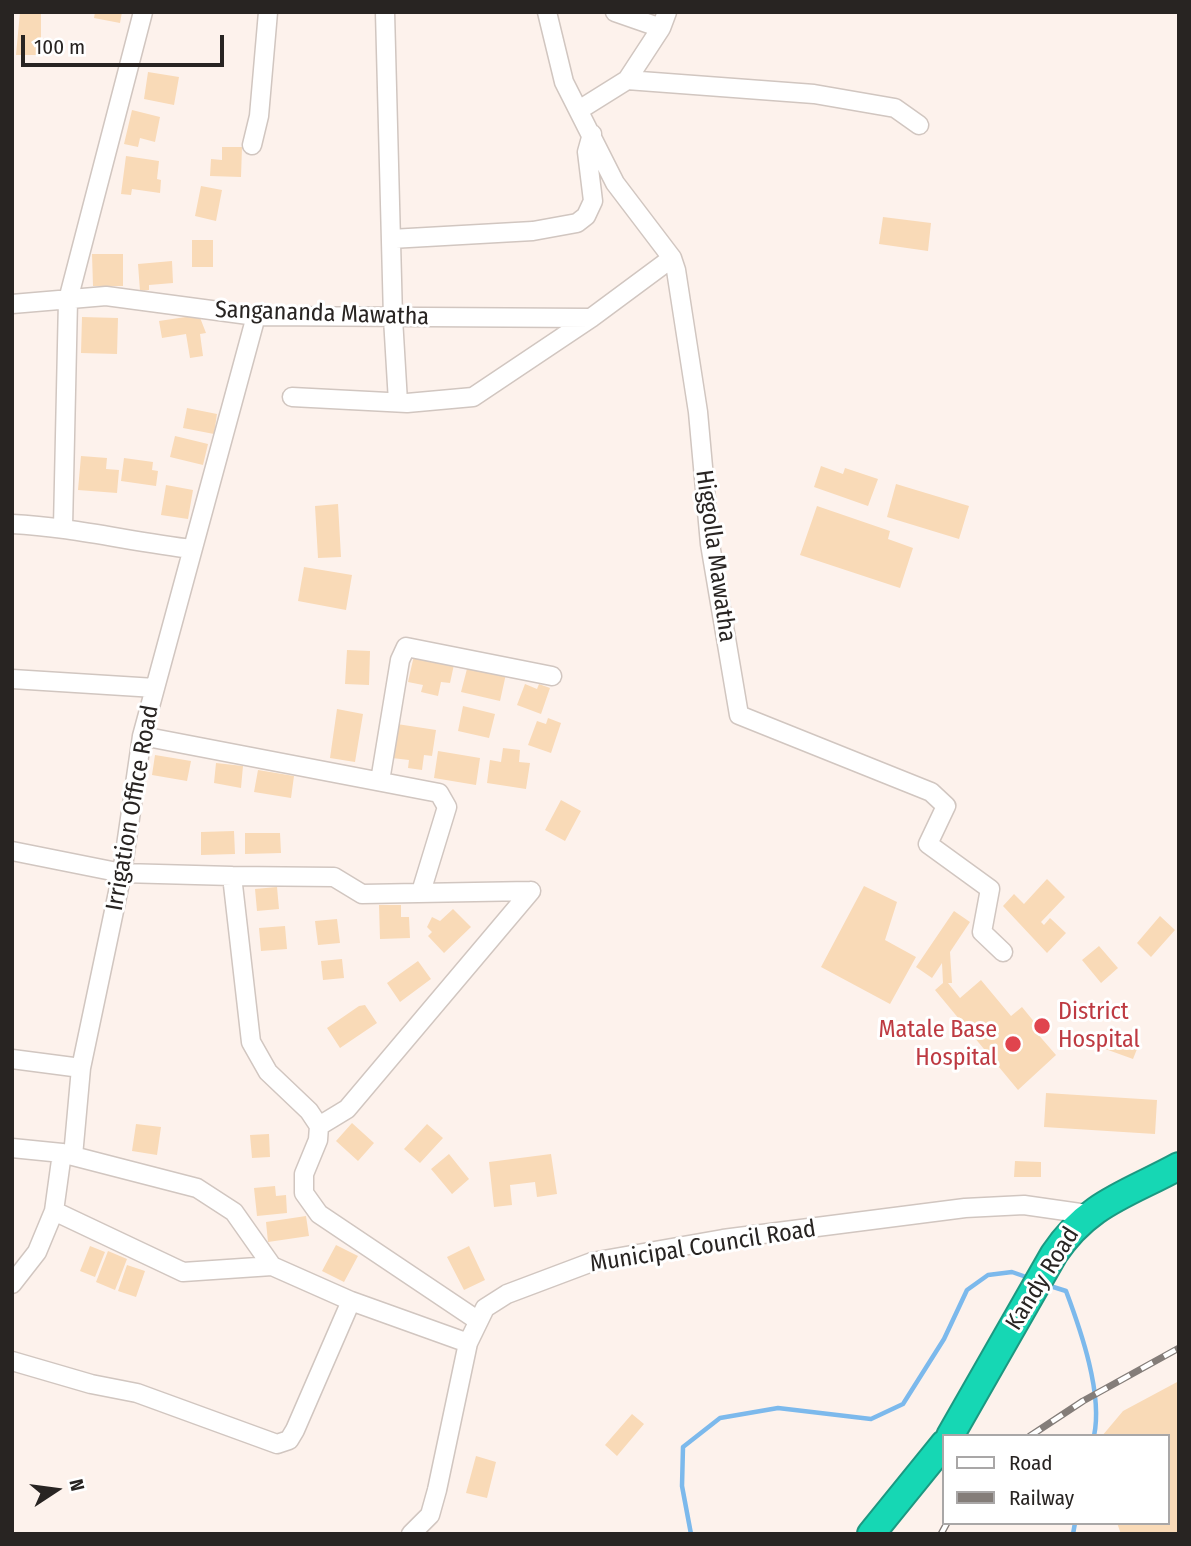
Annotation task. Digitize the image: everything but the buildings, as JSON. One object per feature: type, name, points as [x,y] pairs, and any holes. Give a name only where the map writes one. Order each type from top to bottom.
[{"type":"highway","name":"Kandy Road","points":[[951,1434],[1054,1254],[1087,1214],[1179,1166]]},
{"type":"highway","points":[[871,1534],[942,1446]]},
{"type":"street","points":[[63,527],[68,300],[143,12]]},
{"type":"street","points":[[252,145],[258,116],[268,12]]},
{"type":"street","points":[[385,12],[393,318],[398,402]]},
{"type":"street","name":"Higgolla Mawatha","points":[[547,12],[565,82],[615,183],[672,258],[676,270],[698,412],[710,544],[739,715],[931,792],[946,806],[928,844],[990,889],[982,932],[1003,952]]},
{"type":"street","points":[[579,110],[627,80],[664,20],[615,12]]},
{"type":"street","points":[[627,80],[814,94],[895,108],[919,125]]},
{"type":"street","points":[[391,239],[533,231],[577,223],[586,216],[593,201],[587,152],[592,134]]},
{"type":"street","points":[[292,397],[398,402],[473,397],[591,318],[672,258]]},
{"type":"street","name":"Sangananda Mawatha","points":[[12,304],[107,296],[257,316],[591,318]]},
{"type":"street","name":"Irrigation Office Road","points":[[12,1284],[37,1252],[54,1211],[68,1155],[82,1068],[122,873],[142,736],[257,316]]},
{"type":"street","points":[[12,524],[63,527],[118,540],[192,549]]},
{"type":"street","points":[[380,781],[400,660],[406,648],[552,676]]},
{"type":"street","points":[[12,679],[155,688]]},
{"type":"street","points":[[142,736],[439,793],[447,807],[421,892]]},
{"type":"street","points":[[12,851],[122,873],[334,877],[362,894],[531,891],[347,1109],[319,1126]]},
{"type":"street","points":[[232,876],[251,1042],[268,1072],[309,1111],[319,1126],[318,1140],[304,1174],[304,1193],[319,1214],[477,1321]]},
{"type":"street","points":[[12,1059],[82,1068]]},
{"type":"street","points":[[12,1148],[68,1155],[197,1188],[234,1212],[272,1266]]},
{"type":"street","name":"Municipal Council Road","points":[[411,1534],[430,1515],[468,1343],[485,1308],[507,1294],[592,1262],[723,1238],[965,1208],[1024,1205],[1087,1214]]},
{"type":"street","points":[[54,1211],[183,1272],[272,1266],[351,1301],[468,1343]]},
{"type":"street","points":[[12,1361],[91,1384],[137,1393],[277,1444],[289,1440],[295,1430],[351,1301]]},
{"type":"waterway","points":[[691,1534],[682,1486],[683,1447],[720,1418],[778,1408],[871,1419],[903,1404],[944,1339],[967,1290],[988,1275],[1012,1272],[1029,1278]]},
{"type":"waterway","points":[[1047,1285],[1066,1291],[1084,1343],[1096,1401],[1094,1434]]},
{"type":"waterway","points":[[1073,1534],[1075,1525]]},
{"type":"railway","points":[[1033,1434],[1083,1401],[1179,1348]]},
{"type":"railway","points":[[941,1534],[946,1525]]},
{"type":"place","name":"District Hospital","points":[[1042,1026]]},
{"type":"place","name":"Matale Base Hospital","points":[[1013,1044]]}]
